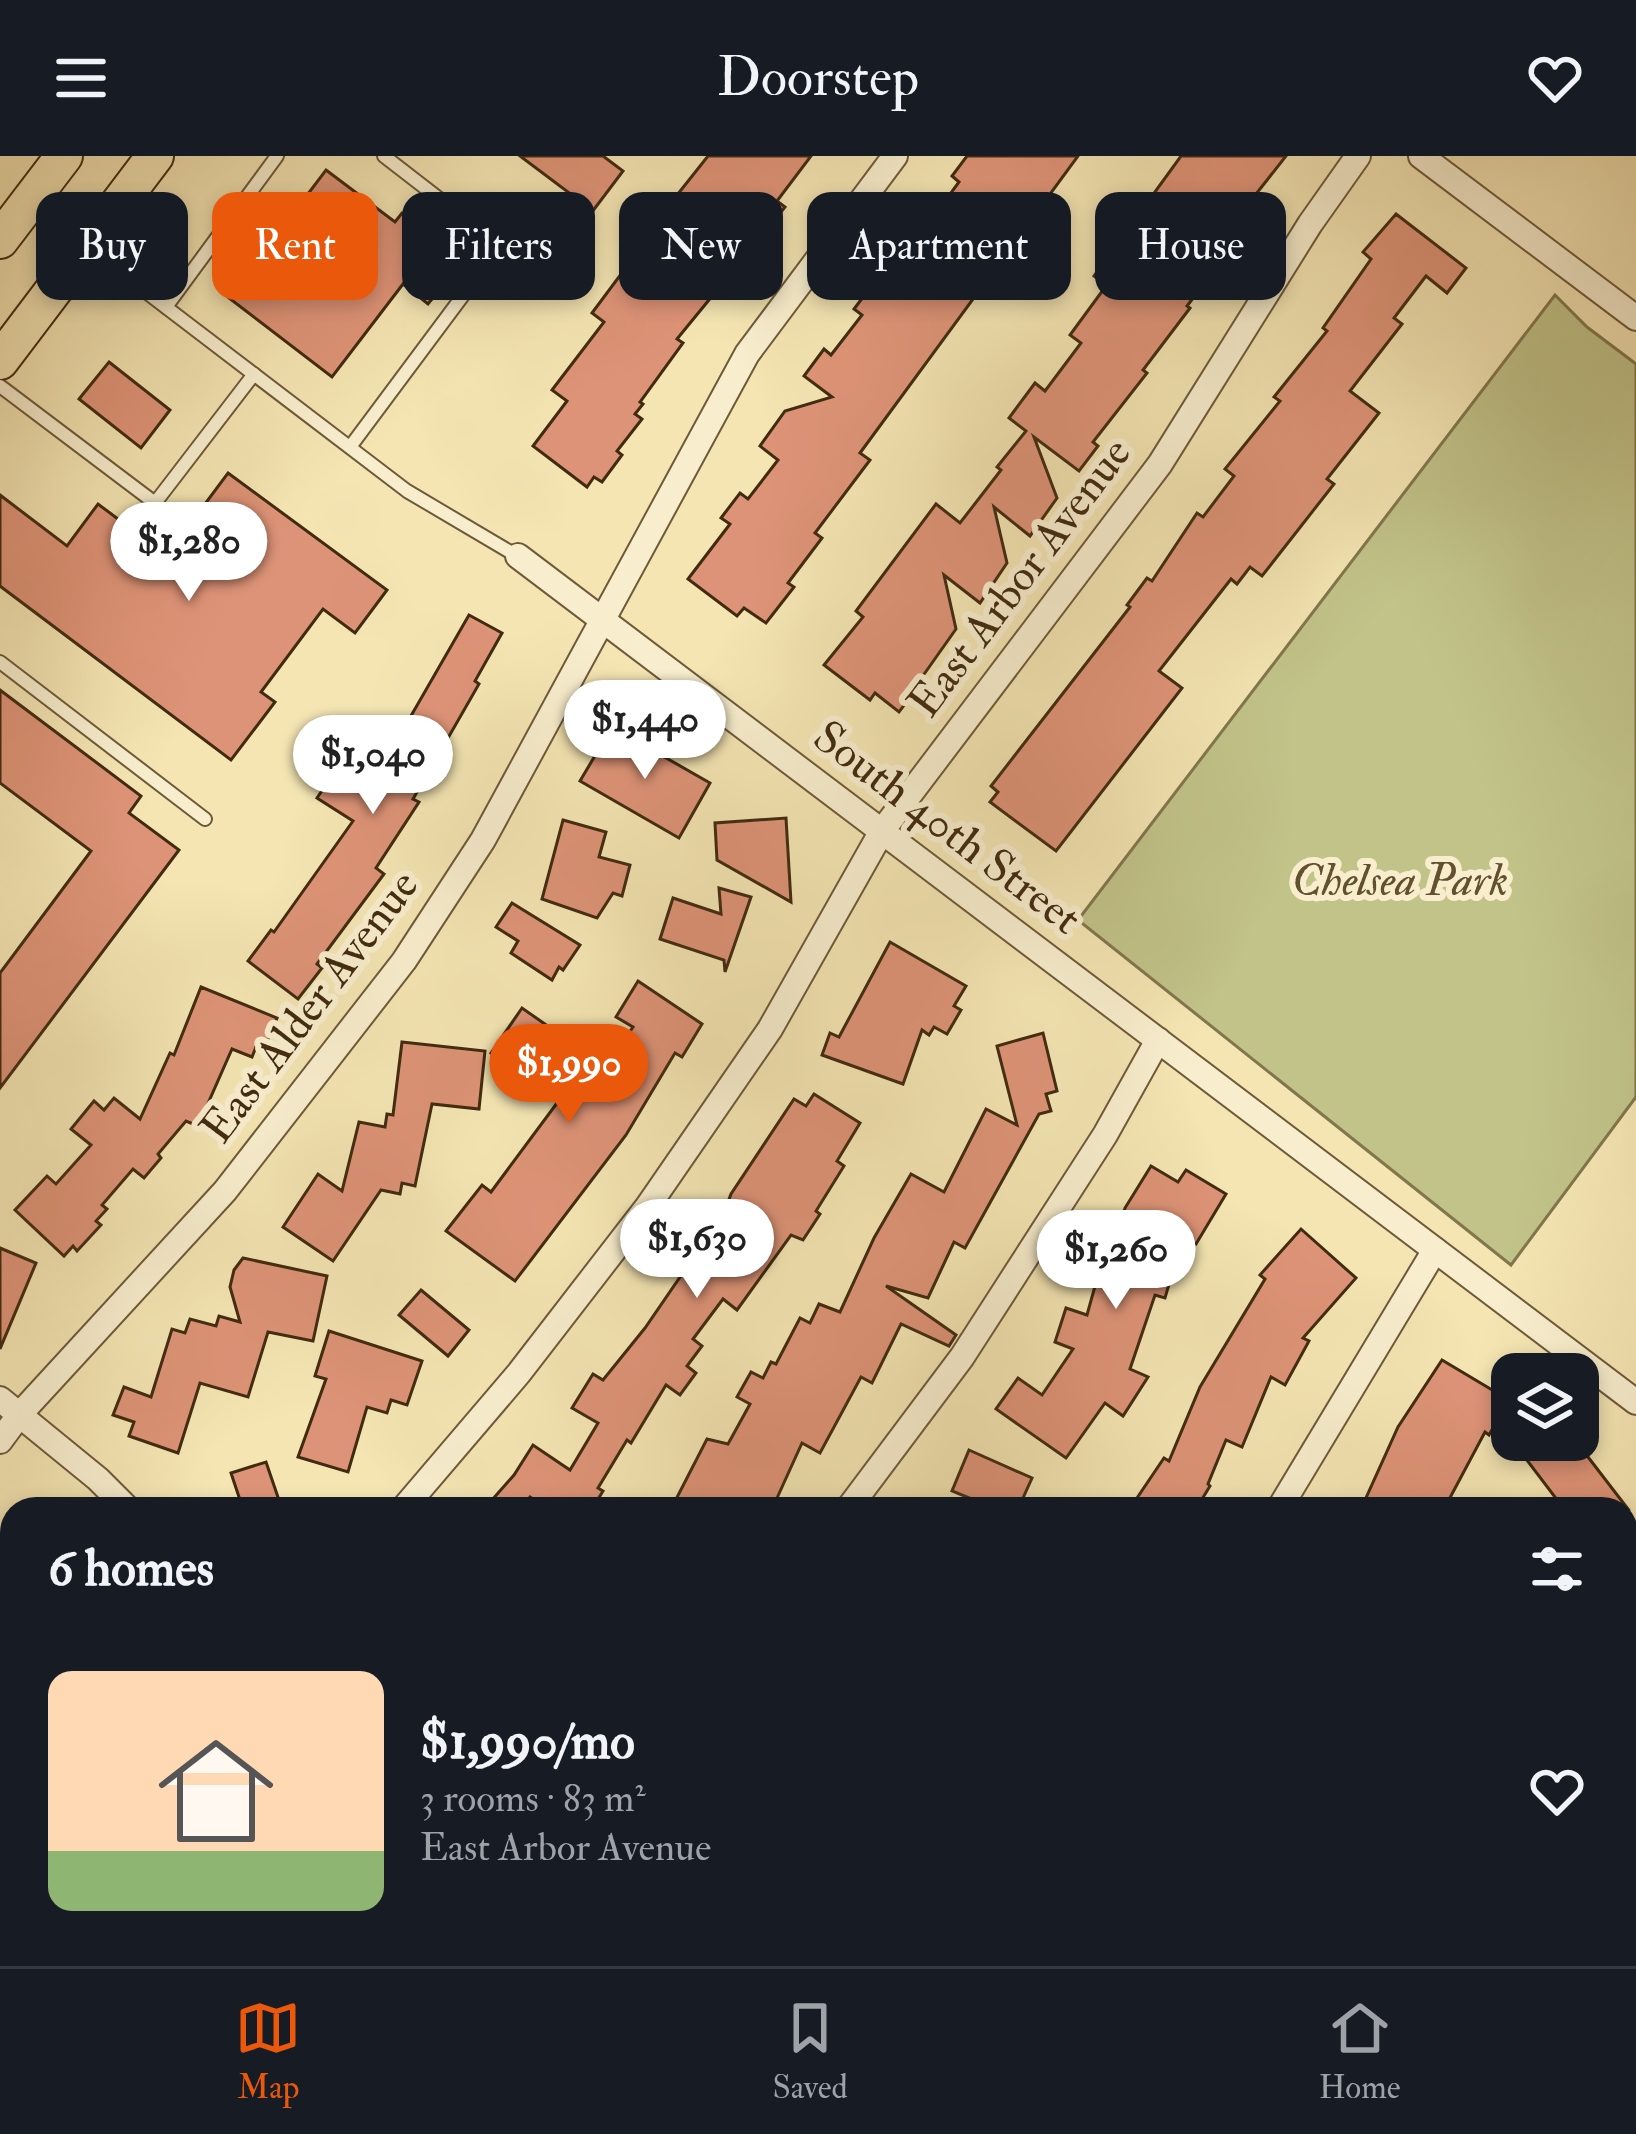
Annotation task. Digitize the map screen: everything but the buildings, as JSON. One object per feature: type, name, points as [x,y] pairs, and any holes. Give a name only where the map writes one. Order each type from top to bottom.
[{"type":"main road","points":[[38,192],[64,156]]},
{"type":"main road","points":[[128,192],[155,156]]},
{"type":"main road","points":[[0,240],[36,194]]},
{"type":"main road","points":[[0,361],[46,300]]},
{"type":"street","name":"East Alder Avenue","points":[[0,1441],[10,1407],[225,1190],[404,961],[483,840],[747,354],[895,156]]},
{"type":"street","name":"East Arbor Avenue","points":[[413,1497],[648,1207],[770,1029],[882,832],[1160,464],[1310,224],[1358,156]]},
{"type":"street","points":[[1421,156],[1636,318]]},
{"type":"street","name":"South 40th Street","points":[[518,556],[1636,1402]]},
{"type":"street","points":[[857,1497],[962,1357],[1105,1135],[1158,1040]]},
{"type":"street","points":[[1286,1497],[1435,1250]]},
{"type":"street","points":[[10,1407],[114,1497]]},
{"type":"lane","points":[[166,307],[278,156]]},
{"type":"lane","points":[[350,447],[476,278],[469,221],[384,156]]},
{"type":"lane","name":"South 40th Street","points":[[157,300],[407,491],[518,556]]},
{"type":"lane","points":[[0,386],[154,503],[254,374]]},
{"type":"lane","points":[[0,662],[205,819]]},
{"type":"green space","name":"Chelsea Park","points":[[1555,295],[1587,327],[1636,364],[1636,1097],[1511,1265],[1078,920]]}]
